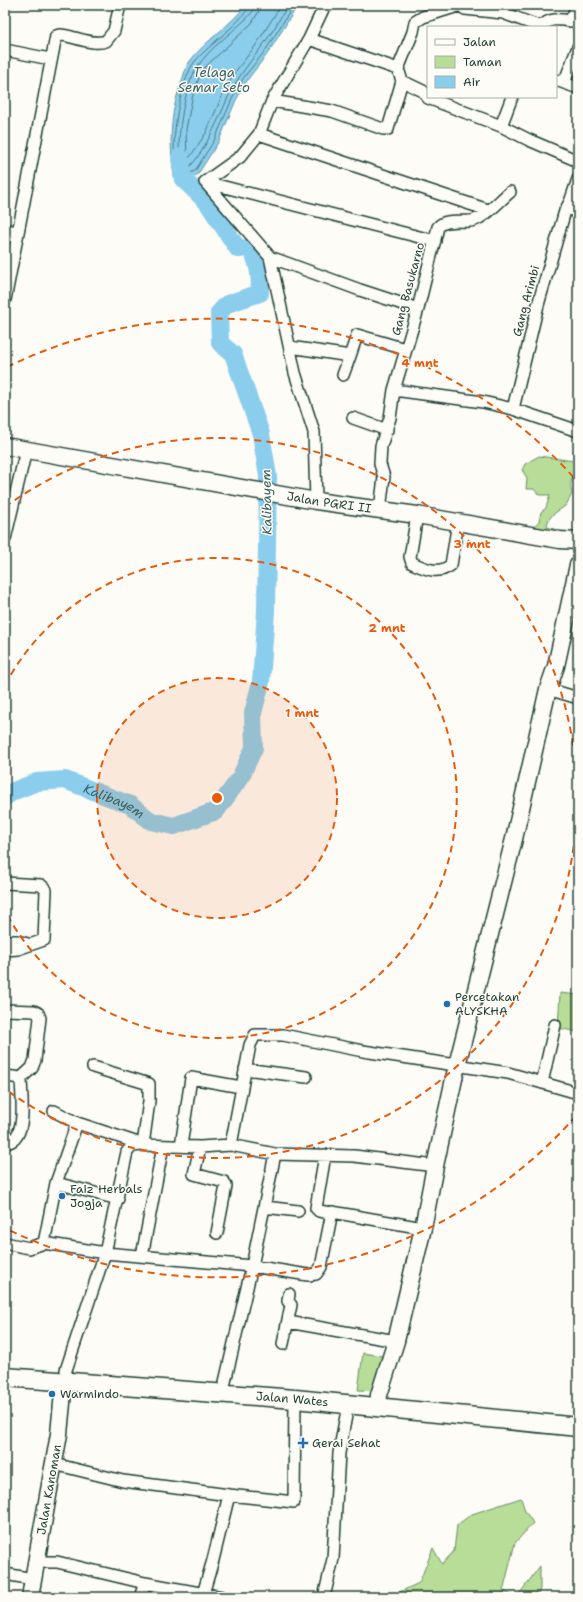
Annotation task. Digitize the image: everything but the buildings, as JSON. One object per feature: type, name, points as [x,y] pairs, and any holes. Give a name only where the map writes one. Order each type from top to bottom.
[{"type":"main road","name":"Jalan Wates","points":[[5,1365],[65,1376],[348,1404],[378,1401],[578,1414]]},
{"type":"main road","name":"Jalan Wates","points":[[5,1377],[65,1376],[225,1382],[578,1427]]},
{"type":"street","points":[[5,300],[50,59],[56,36],[59,35],[96,44],[106,41],[114,31],[120,5]]},
{"type":"street","points":[[205,182],[240,157],[259,134],[272,101],[309,39],[325,5]]},
{"type":"street","points":[[272,101],[332,111],[383,130],[388,129],[402,80],[398,68],[413,32],[415,22],[423,17],[461,5],[465,9],[503,14],[538,26]]},
{"type":"street","points":[[542,26],[545,22],[552,20],[559,19],[570,21],[578,5]]},
{"type":"street","points":[[309,39],[398,68]]},
{"type":"street","points":[[578,47],[560,81],[578,88]]},
{"type":"street","points":[[5,50],[50,59]]},
{"type":"street","points":[[402,80],[424,91],[427,96]]},
{"type":"street","points":[[428,98],[501,126],[578,161]]},
{"type":"street","points":[[501,126],[512,98]]},
{"type":"street","points":[[259,134],[488,210]]},
{"type":"street","name":"Gang Arimbi","points":[[513,409],[538,305],[566,211],[578,179]]},
{"type":"street","points":[[205,182],[435,241]]},
{"type":"street","points":[[205,182],[270,257],[295,373],[314,432],[316,501]]},
{"type":"street","name":"Gang Basukarno","points":[[380,510],[384,477],[380,464],[381,446],[390,418],[394,390],[441,224],[475,220],[510,192]]},
{"type":"street","points":[[570,202],[574,211],[578,213]]},
{"type":"street","points":[[5,230],[18,232]]},
{"type":"street","points":[[270,257],[418,309]]},
{"type":"street","points":[[343,375],[357,335],[405,350]]},
{"type":"street","points":[[290,347],[350,356]]},
{"type":"street","points":[[394,390],[483,402],[513,409],[578,431]]},
{"type":"street","points":[[353,418],[387,430]]},
{"type":"street","name":"Jalan PGRI II","points":[[5,446],[316,501],[417,515],[560,540],[578,541]]},
{"type":"street","points":[[5,539],[26,450]]},
{"type":"street","points":[[417,515],[410,557],[412,563],[429,570],[442,570],[451,565],[458,522]]},
{"type":"street","points":[[560,540],[578,556]]},
{"type":"street","points":[[378,1401],[396,1341],[424,1228],[434,1166],[514,839],[548,689],[556,666],[577,573]]},
{"type":"street","points":[[548,689],[578,698]]},
{"type":"street","points":[[5,883],[41,885],[45,888],[44,938],[42,942],[28,944],[18,949],[5,950]]},
{"type":"street","points":[[5,941],[17,941],[28,944]]},
{"type":"street","points":[[5,1010],[34,1011],[39,1015],[35,1060],[32,1068],[22,1078],[20,1132],[12,1141],[5,1143]]},
{"type":"street","points":[[542,1083],[555,1025]]},
{"type":"street","points":[[231,1145],[251,1040],[255,1036],[259,1035],[283,1035],[363,1051],[458,1064],[508,1073],[578,1093]]},
{"type":"street","points":[[93,1067],[149,1084],[149,1101],[143,1145]]},
{"type":"street","points":[[245,1069],[306,1077]]},
{"type":"street","points":[[5,1076],[22,1078]]},
{"type":"street","points":[[181,1146],[191,1078],[241,1087]]},
{"type":"street","points":[[54,1111],[77,1123],[143,1145]]},
{"type":"street","points":[[44,1243],[56,1183],[77,1123]]},
{"type":"street","points":[[65,1376],[105,1253],[118,1199],[127,1152],[132,1146],[200,1147],[231,1145],[275,1154],[354,1156],[434,1166]]},
{"type":"street","points":[[142,1256],[163,1146]]},
{"type":"street","points":[[200,1147],[194,1174],[224,1182],[226,1186],[217,1233]]},
{"type":"street","points":[[225,1382],[265,1207],[275,1154]]},
{"type":"street","points":[[325,1155],[316,1208],[319,1211],[331,1213],[333,1211],[424,1228]]},
{"type":"street","points":[[56,1183],[118,1199]]},
{"type":"street","points":[[265,1207],[298,1211]]},
{"type":"street","points":[[5,1243],[29,1248],[44,1243],[105,1253],[252,1266],[308,1275],[316,1274],[321,1267],[331,1222],[331,1213]]},
{"type":"street","points":[[283,1344],[291,1305],[288,1301],[289,1294]]},
{"type":"street","points":[[288,1322],[396,1341]]},
{"type":"street","name":"Jalan Kanoman","points":[[30,1597],[59,1434],[65,1376]]},
{"type":"street","points":[[54,1464],[123,1481],[229,1496],[294,1502],[295,1399]]},
{"type":"street","points":[[324,1597],[333,1559],[340,1453],[348,1404]]},
{"type":"street","points":[[203,1594],[229,1496]]},
{"type":"street","points":[[36,1562],[57,1562],[144,1583],[222,1597]]},
{"type":"street","points":[[5,1574],[33,1579]]},
{"type":"street","points":[[140,1597],[144,1583]]},
{"type":"green space","points":[[539,456],[574,461],[577,468],[572,480],[572,494],[568,502],[551,517],[547,523],[547,527],[561,533],[563,548],[538,540],[529,532],[539,521],[541,512],[546,508],[550,495],[539,495],[534,489],[526,489],[527,478],[522,470],[525,464]]},
{"type":"green space","points":[[560,993],[578,995],[578,1032],[558,1028]]},
{"type":"green space","points":[[363,1353],[387,1357],[377,1391],[358,1390]]},
{"type":"green space","points":[[521,1498],[525,1511],[533,1523],[515,1543],[503,1591],[517,1597],[394,1597],[395,1594],[419,1583],[433,1548],[442,1564],[454,1551],[457,1525],[472,1514]]},
{"type":"green space","points":[[540,1566],[540,1589],[537,1597],[517,1597]]},
{"type":"water","name":"Telaga Semar Seto","points":[[246,5],[298,5],[268,53],[248,79],[236,100],[219,141],[198,174],[192,178],[175,182],[171,144],[172,118],[186,68],[196,53],[233,20]]},
{"type":"waterway","name":"Kalibayem","points":[[5,797],[14,791],[37,782],[65,780],[130,805],[151,821],[174,826],[216,811],[240,778],[254,748],[253,713],[261,682],[266,611],[268,476],[261,434],[233,354],[220,343],[219,313],[227,304],[260,293],[259,275],[257,264],[250,248],[238,249],[207,202],[183,179],[180,157]]},
{"type":"place","name":"Percetakan ALYSKHA","points":[[447,1004]]},
{"type":"place","name":"Faiz Herbals Jogja","points":[[62,1196]]},
{"type":"place","name":"Warmindo","points":[[52,1394]]},
{"type":"place","name":"Gerai Sehat","points":[[303,1443]]}]
